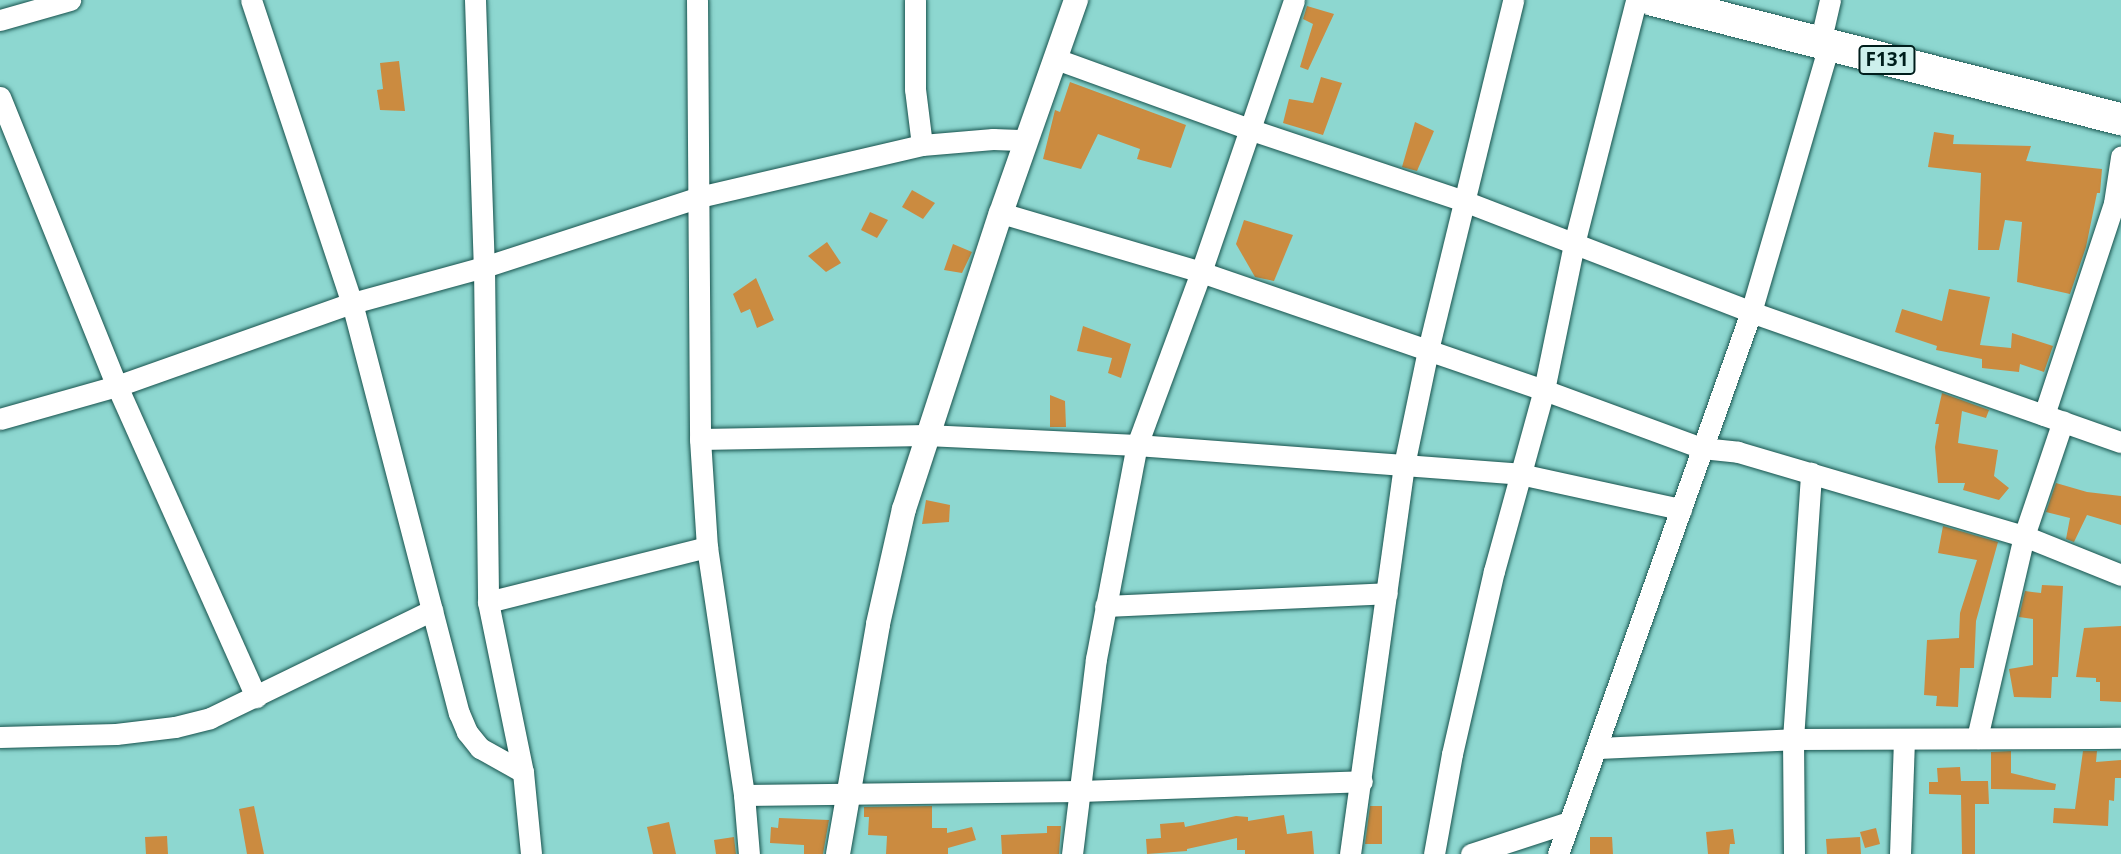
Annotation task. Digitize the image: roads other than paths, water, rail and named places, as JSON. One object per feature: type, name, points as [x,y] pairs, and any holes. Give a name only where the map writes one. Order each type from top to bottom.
[{"type":"main road","name":"F131","points":[[1653,0],[1828,23],[2121,119]]},
{"type":"main road","name":"F131","points":[[1728,0],[1828,23],[2121,100]]},
{"type":"street","points":[[0,20],[70,0]]},
{"type":"street","points":[[251,0],[352,303],[459,713],[467,732],[480,748],[523,772]]},
{"type":"street","points":[[475,0],[484,267],[488,601],[523,772],[531,854]]},
{"type":"street","points":[[697,0],[700,439],[707,547],[744,795],[749,854]]},
{"type":"street","points":[[915,0],[915,89],[922,145]]},
{"type":"street","points":[[838,854],[878,624],[904,509],[926,435],[1001,213],[1076,0]]},
{"type":"street","points":[[1072,854],[1105,606],[1137,445],[1201,272],[1294,0]]},
{"type":"street","points":[[1350,854],[1404,465],[1428,349],[1513,0]]},
{"type":"street","points":[[1434,854],[1467,688],[1520,474],[1544,390],[1574,244],[1636,0]]},
{"type":"street","points":[[1558,854],[1598,748],[1751,312],[1828,23]]},
{"type":"street","points":[[1056,59],[1249,130],[1464,201],[1751,312],[2121,442]]},
{"type":"street","points":[[0,97],[117,386],[256,697]]},
{"type":"street","points":[[0,419],[117,386],[352,303],[484,267],[699,197],[922,145],[993,139],[1026,140]]},
{"type":"street","points":[[1977,738],[2053,418],[2114,203],[2121,157]]},
{"type":"street","points":[[1001,213],[1201,272],[1428,349],[1702,448],[1738,452],[2024,536],[2121,575]]},
{"type":"street","points":[[700,439],[926,435],[1137,445],[1520,474],[1681,509]]},
{"type":"street","points":[[1794,854],[1793,739],[1811,473]]},
{"type":"street","points":[[488,601],[707,547]]},
{"type":"street","points":[[1105,606],[1387,593]]},
{"type":"street","points":[[0,737],[116,734],[175,727],[210,718],[432,610]]},
{"type":"street","points":[[1900,854],[1904,738]]},
{"type":"street","points":[[1598,748],[1793,739],[2121,738]]},
{"type":"street","points":[[744,795],[1080,791],[1362,781]]},
{"type":"street","points":[[1471,854],[1569,822]]}]
